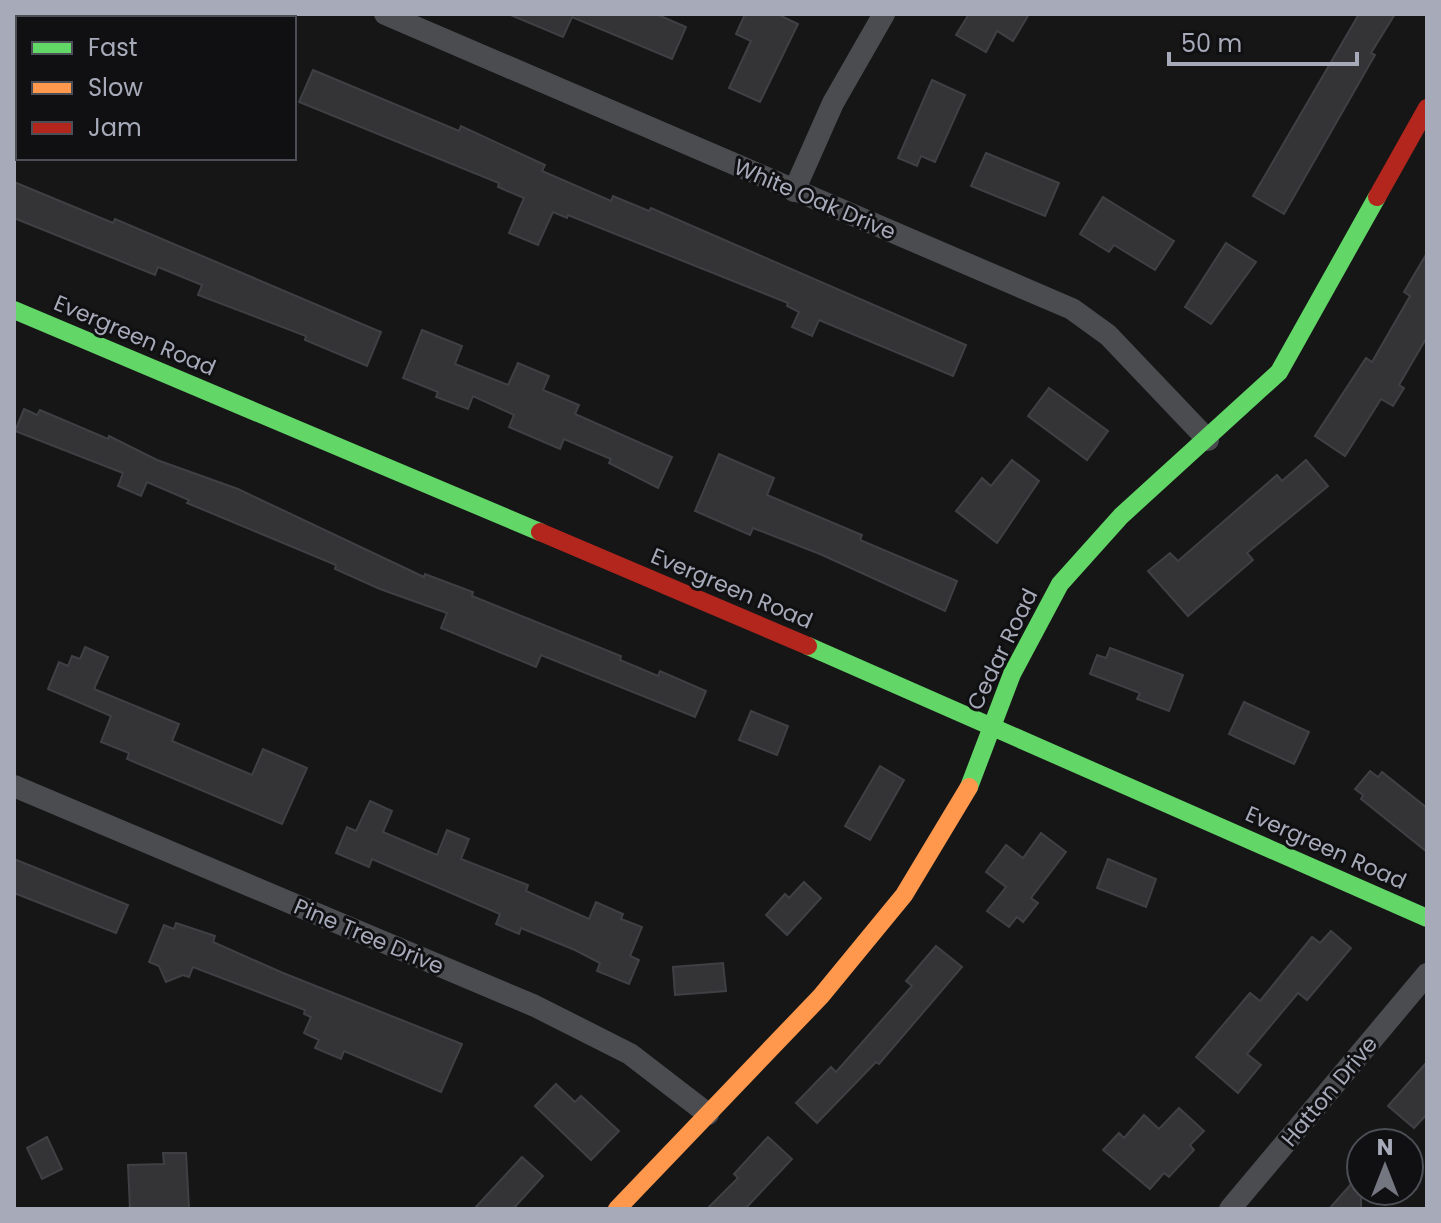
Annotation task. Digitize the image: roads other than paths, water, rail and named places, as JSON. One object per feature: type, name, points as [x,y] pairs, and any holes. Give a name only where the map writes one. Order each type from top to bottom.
[{"type":"street","name":"White Oak Drive","points":[[385,14],[1072,309],[1108,335],[1208,440]]},
{"type":"street","points":[[794,191],[833,103],[884,14]]},
{"type":"street","name":"Cedar Road","points":[[617,1209],[821,996],[904,895],[964,799],[1012,674],[1060,584],[1121,516],[1208,440],[1279,372],[1427,108]]},
{"type":"street","name":"Evergreen Road","points":[[14,310],[992,724],[1427,918]]},
{"type":"street","name":"Pine Tree Drive","points":[[14,786],[535,1006],[630,1054],[708,1114]]},
{"type":"street","name":"Hatton Drive","points":[[1230,1209],[1427,974]]}]
